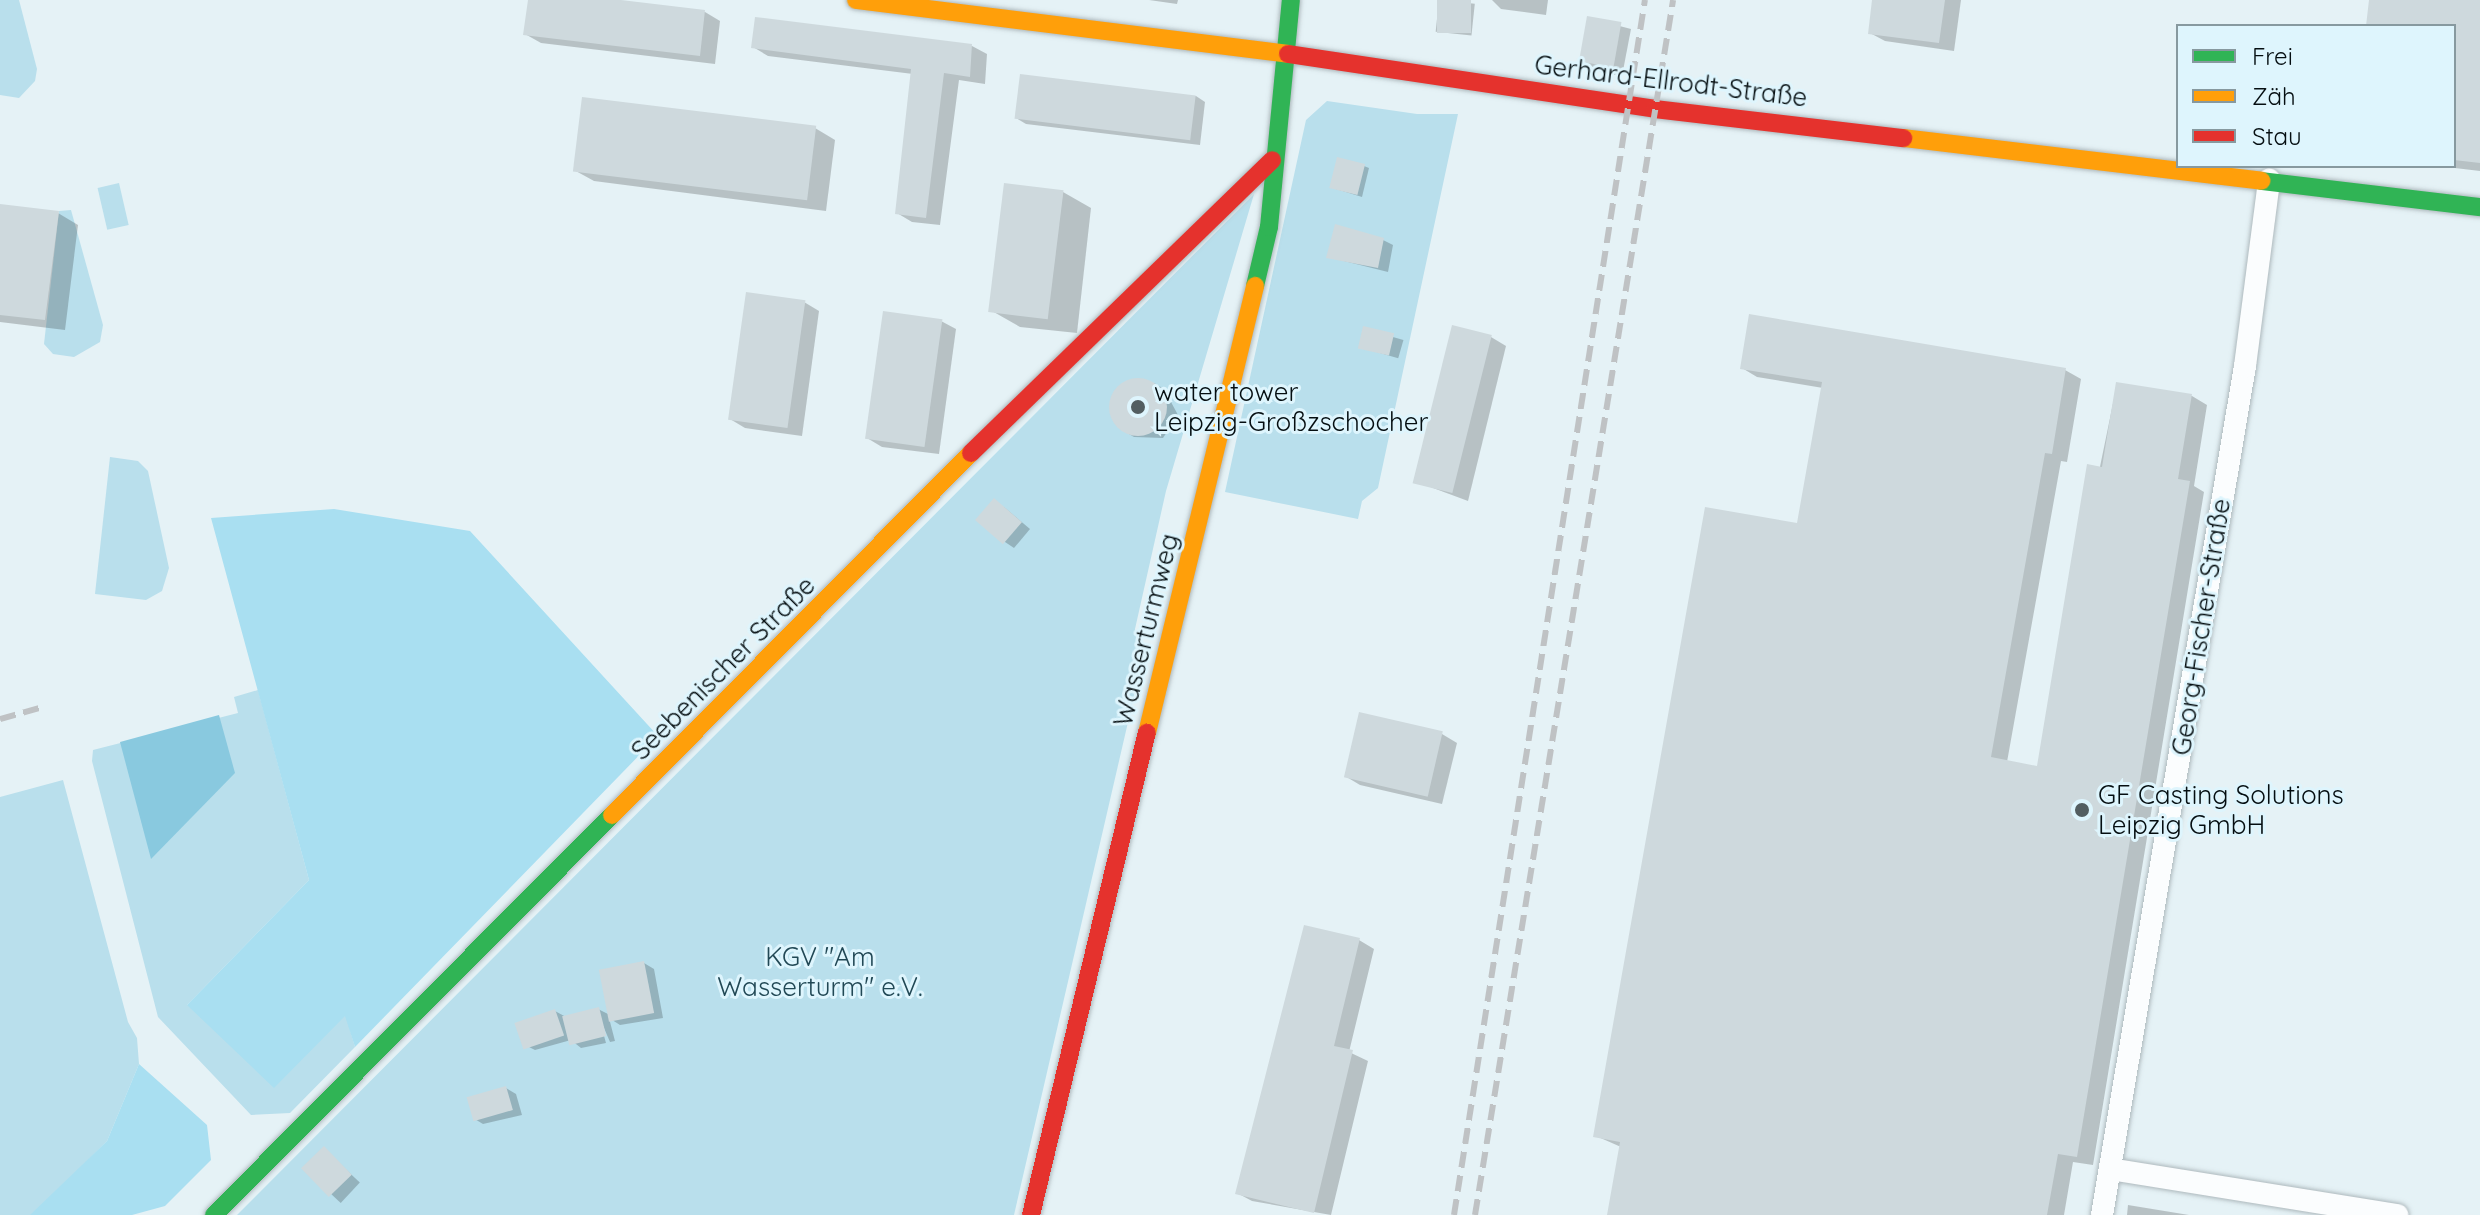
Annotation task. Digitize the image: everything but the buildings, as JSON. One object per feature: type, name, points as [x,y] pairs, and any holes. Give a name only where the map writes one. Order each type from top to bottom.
[{"type":"street","name":"Gerhard-Ellrodt-Straße","points":[[856,0],[991,8],[1655,109],[2480,207]]},
{"type":"street","name":"Wasserturmweg","points":[[1031,1215],[1269,227],[1272,160],[1291,0]]},
{"type":"street","name":"Seebenischer Straße","points":[[214,1215],[1091,332],[1272,160]]},
{"type":"street","name":"Georg-Fischer-Straße","points":[[2102,1215],[2243,376],[2269,180]]},
{"type":"street","points":[[2110,1169],[2397,1215]]},
{"type":"green space","points":[[0,0],[19,0],[37,69],[35,81],[19,98],[0,95]]},
{"type":"green space","points":[[1327,101],[1417,114],[1458,114],[1378,488],[1362,501],[1358,519],[1225,492],[1306,120]]},
{"type":"green space","points":[[119,183],[129,225],[107,230],[98,188]]},
{"type":"green space","name":"KGV \"Am Wasserturm\" e.V.","points":[[1254,194],[1166,491],[1135,629],[1141,666],[1014,1215],[237,1215]]},
{"type":"green space","points":[[71,210],[103,325],[100,342],[74,357],[53,354],[44,344],[59,211]]},
{"type":"green space","points":[[110,457],[138,461],[148,471],[169,568],[162,591],[146,600],[95,594]]},
{"type":"green space","points":[[258,690],[309,880],[187,1005],[346,1016],[355,1047],[290,1113],[251,1115],[158,1017],[92,761],[93,750],[238,713],[234,697]]},
{"type":"green space","points":[[63,780],[128,1022],[137,1038],[139,1064],[107,1141],[33,1215],[0,1215],[0,797]]},
{"type":"shaded area","points":[[334,509],[470,531],[658,736],[355,1047],[345,1016],[274,1088],[187,1005],[309,880],[211,518]]},
{"type":"shaded area","points":[[219,715],[235,773],[151,859],[120,742]]},
{"type":"shaded area","points":[[139,1064],[207,1125],[211,1160],[165,1206],[132,1215],[30,1215],[107,1141]]},
{"type":"railway","points":[[1454,1215],[1645,0]]},
{"type":"railway","points":[[1475,1215],[1673,0]]},
{"type":"railway","points":[[0,719],[43,707]]},
{"type":"traffic: fast","points":[[1255,286],[1269,227],[1291,0]]},
{"type":"traffic: fast","points":[[2261,181],[2480,207]]},
{"type":"traffic: fast","points":[[214,1215],[612,815]]},
{"type":"traffic: slow","points":[[856,0],[1288,54]]},
{"type":"traffic: slow","points":[[1903,138],[2261,181]]},
{"type":"traffic: slow","points":[[1147,733],[1255,286]]},
{"type":"traffic: slow","points":[[612,815],[971,453]]},
{"type":"traffic: jam","points":[[1288,54],[1655,109],[1903,138]]},
{"type":"traffic: jam","points":[[971,453],[1272,160]]},
{"type":"traffic: jam","points":[[1031,1215],[1147,733]]},
{"type":"place","name":"water tower Leipzig-Großzschocher","points":[[1138,407]]},
{"type":"place","name":"GF Casting Solutions Leipzig GmbH","points":[[2082,810]]}]
